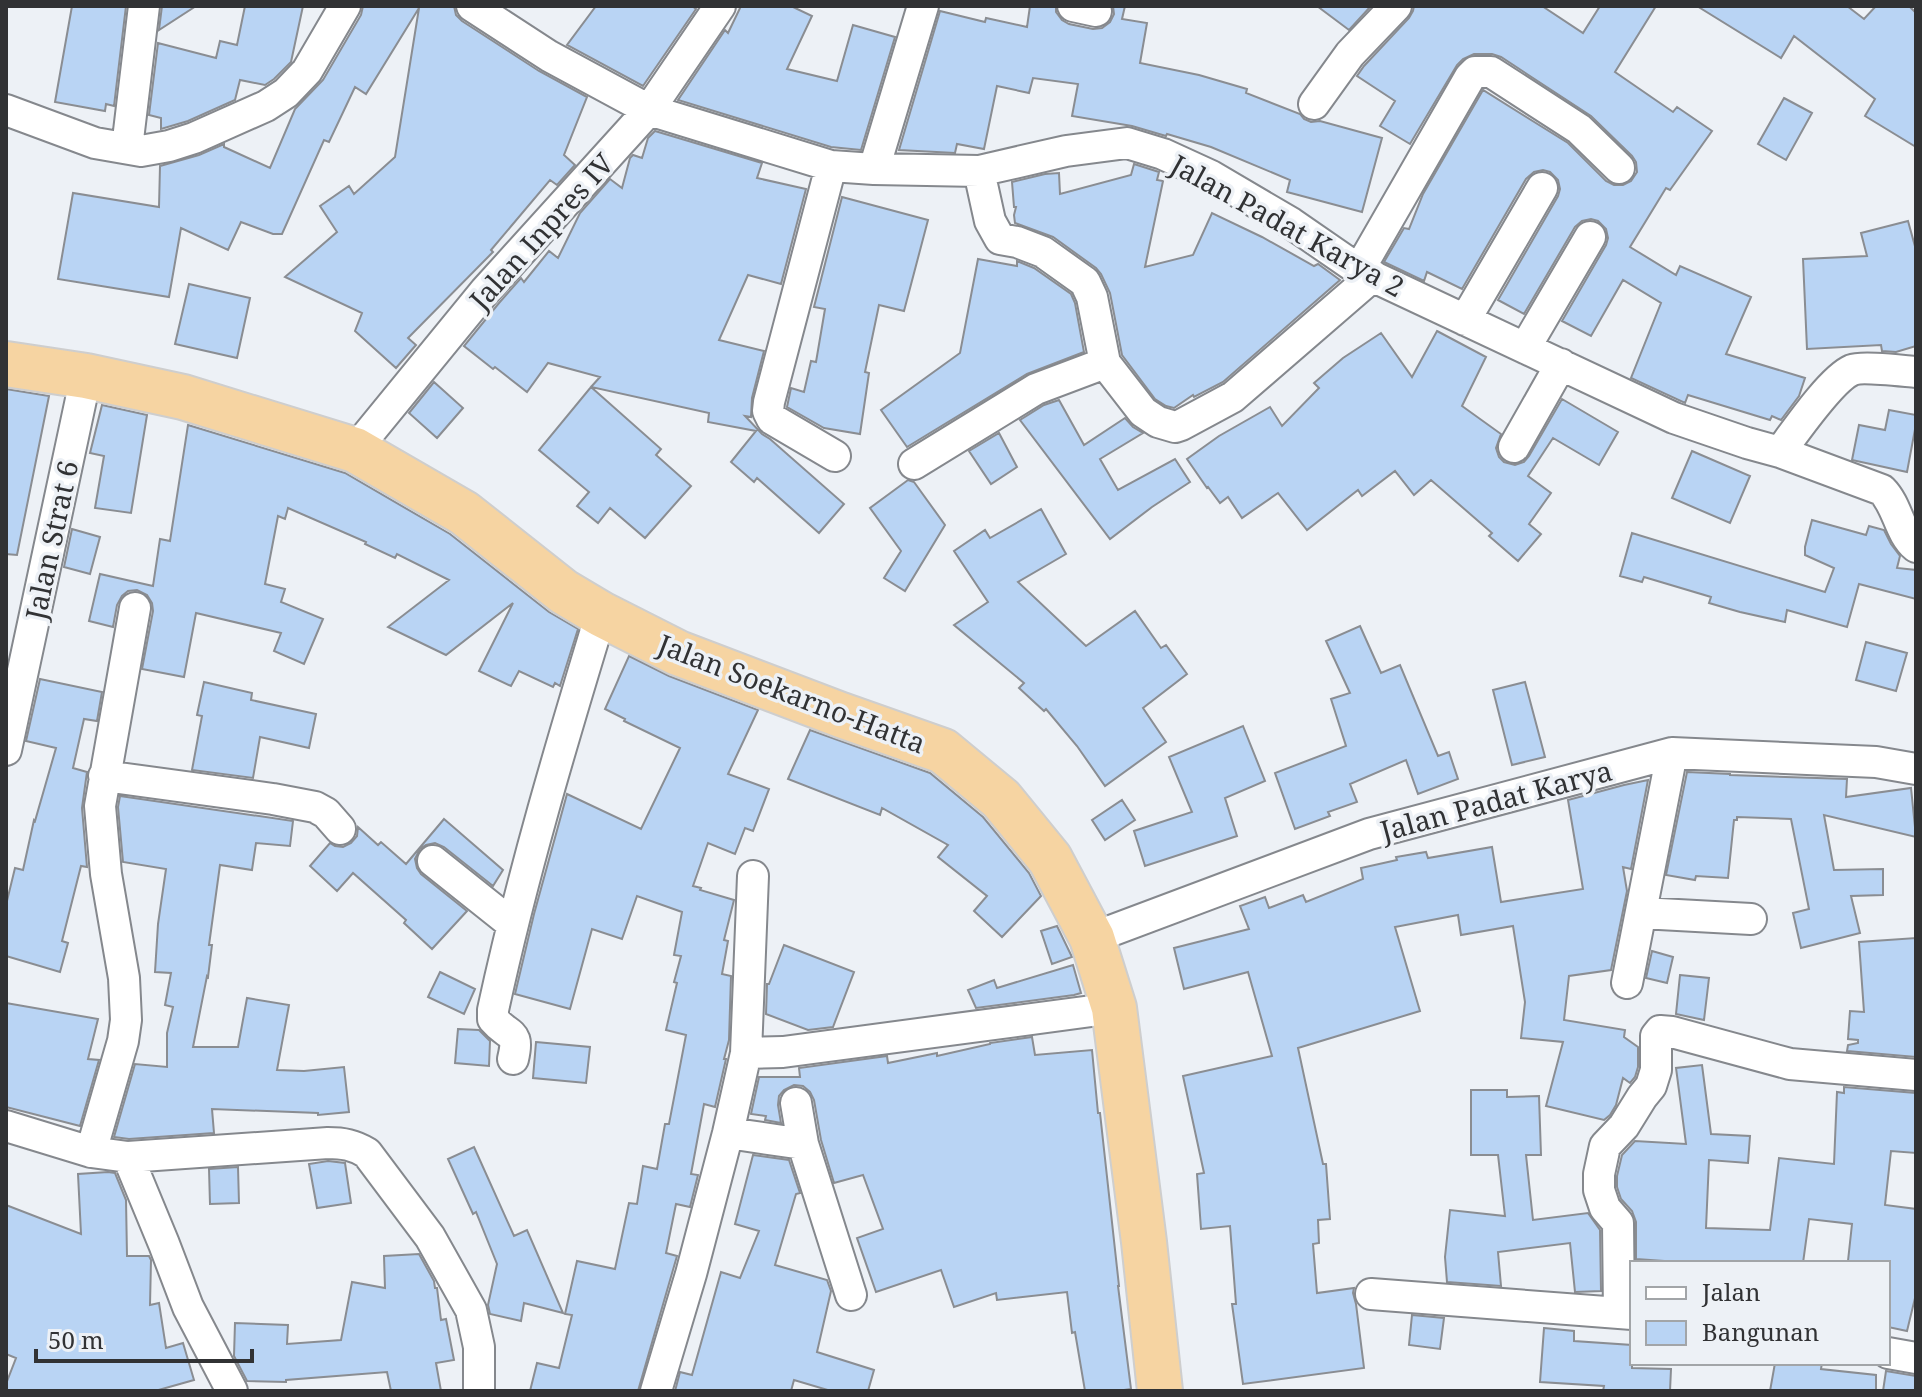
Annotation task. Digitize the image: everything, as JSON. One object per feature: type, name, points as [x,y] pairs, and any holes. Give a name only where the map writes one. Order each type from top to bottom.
[{"type":"highway","name":"Jalan Soekarno-Hatta","points":[[6,364],[86,376],[183,397],[355,450],[464,513],[564,592],[601,614],[678,653],[943,751],[1001,799],[1050,859],[1092,938],[1114,1008],[1160,1391]]},
{"type":"street","points":[[127,148],[144,6]]},
{"type":"street","points":[[6,110],[95,143],[141,151],[169,146],[266,106],[286,93],[307,71],[345,6]]},
{"type":"street","name":"Jalan Padat Karya 2","points":[[472,6],[549,56],[649,110],[831,166],[979,171],[1066,151],[1127,143],[1163,154],[1211,176],[1291,223],[1366,273],[1674,418],[1780,452],[1882,490],[1890,498],[1908,539],[1916,547]]},
{"type":"street","name":"Jalan Inpres IV","points":[[355,450],[485,291],[649,110],[720,6]]},
{"type":"street","points":[[874,169],[923,6]]},
{"type":"street","points":[[1314,104],[1350,54],[1396,6]]},
{"type":"street","points":[[979,171],[990,221],[1000,239],[1043,252],[1085,282],[1092,297],[1105,363],[1143,412],[1158,422],[1175,427],[1233,397],[1366,273],[1475,72],[1491,72],[1579,129],[1619,168]]},
{"type":"street","points":[[831,166],[768,411],[772,419],[835,456]]},
{"type":"street","points":[[1465,320],[1542,188]]},
{"type":"street","points":[[1525,348],[1590,237]]},
{"type":"street","points":[[914,464],[1036,389],[1105,363]]},
{"type":"street","points":[[1514,447],[1561,364]]},
{"type":"street","points":[[1780,452],[1812,409],[1854,368],[1916,372]]},
{"type":"street","name":"Jalan Strat 6","points":[[6,750],[86,376]]},
{"type":"street","points":[[91,1152],[123,1041],[126,1020],[124,978],[106,874],[100,806],[135,608]]},
{"type":"street","points":[[513,1059],[515,1039],[493,1019],[493,1010],[512,924],[601,614]]},
{"type":"street","points":[[1627,983],[1672,753]]},
{"type":"street","name":"Jalan Padat Karya","points":[[1092,938],[1369,834],[1672,753],[1876,762],[1916,769]]},
{"type":"street","points":[[104,776],[315,807],[326,813],[340,829]]},
{"type":"street","points":[[433,861],[512,924]]},
{"type":"street","points":[[656,1391],[691,1274],[746,1053],[753,876]]},
{"type":"street","points":[[1641,913],[1751,919]]},
{"type":"street","points":[[746,1053],[783,1052],[1114,1008]]},
{"type":"street","points":[[1371,1294],[1625,1313],[1618,1223],[1605,1208],[1599,1190],[1599,1174],[1605,1146],[1624,1126],[1651,1086],[1656,1070],[1656,1036],[1660,1031],[1790,1064],[1916,1075]]},
{"type":"street","points":[[796,1103],[803,1144],[851,1295]]},
{"type":"street","points":[[6,1126],[91,1152],[128,1157],[328,1143],[357,1147],[367,1153],[430,1237],[471,1310],[479,1347],[479,1391]]},
{"type":"street","points":[[728,1133],[803,1144]]},
{"type":"street","points":[[128,1157],[188,1307],[232,1391]]},
{"type":"street","points":[[1890,1353],[1916,1358]]},
{"type":"building","points":[[72,6],[126,6],[114,106],[106,104],[105,111],[55,102]]},
{"type":"building","points":[[162,6],[196,6],[159,30]]},
{"type":"building","points":[[245,6],[303,6],[291,62],[265,85],[240,80],[235,100],[188,121],[161,129],[161,118],[149,115],[158,43],[216,58],[220,41],[237,45]]},
{"type":"building","points":[[363,6],[454,6],[456,15],[462,21],[539,71],[587,97],[564,155],[575,165],[557,185],[550,180],[491,250],[493,252],[408,338],[416,345],[396,368],[355,331],[362,313],[285,277],[337,232],[320,206],[349,186],[354,194],[395,157],[419,8],[366,94],[355,87],[329,142],[324,140],[282,234],[273,234],[241,222],[228,250],[181,228],[169,297],[58,279],[73,193],[159,207],[160,166],[224,144],[224,147],[270,168],[295,109],[323,80],[361,15]]},
{"type":"building","points":[[596,6],[692,6],[696,9],[643,86],[567,45]]},
{"type":"building","points":[[741,6],[791,6],[812,16],[787,69],[837,81],[853,25],[895,37],[861,150],[831,147],[678,100],[725,30],[728,33]]},
{"type":"building","points":[[1030,6],[1056,6],[1062,20],[1093,29],[1102,28],[1110,22],[1114,14],[1113,6],[1125,6],[1122,19],[1147,23],[1140,63],[1247,89],[1246,93],[1300,114],[1311,122],[1320,121],[1382,138],[1362,212],[1287,192],[1290,180],[1211,147],[1132,126],[1072,116],[1078,84],[1033,78],[1029,93],[997,86],[984,149],[957,144],[955,153],[899,150],[940,11],[985,22],[986,18],[1027,27]]},
{"type":"building","points":[[1317,6],[1371,6],[1349,30]]},
{"type":"building","points":[[1414,6],[1542,6],[1583,33],[1600,6],[1656,6],[1615,72],[1673,112],[1677,107],[1712,131],[1670,190],[1666,188],[1630,247],[1676,275],[1680,266],[1751,297],[1726,354],[1805,378],[1799,396],[1781,420],[1772,416],[1770,420],[1688,395],[1685,403],[1631,378],[1661,303],[1623,280],[1591,336],[1562,321],[1606,245],[1606,229],[1598,221],[1582,221],[1575,227],[1524,314],[1498,300],[1558,196],[1558,180],[1550,172],[1534,172],[1526,179],[1462,289],[1427,272],[1424,281],[1384,262],[1404,228],[1409,229],[1423,194],[1483,90],[1568,143],[1606,181],[1623,185],[1631,181],[1637,172],[1632,156],[1591,116],[1492,54],[1474,54],[1457,65],[1410,144],[1380,126],[1395,101],[1357,76],[1409,18]]},
{"type":"building","points":[[1697,6],[1847,6],[1864,19],[1876,6],[1909,6],[1916,13],[1916,147],[1865,116],[1875,99],[1794,36],[1781,58]]},
{"type":"building","points":[[1784,98],[1812,113],[1786,160],[1758,144]]},
{"type":"building","points":[[655,131],[762,163],[757,178],[806,189],[781,284],[748,275],[719,340],[764,351],[752,398],[751,417],[745,416],[844,504],[819,533],[757,478],[754,482],[731,462],[756,431],[708,422],[709,413],[591,387],[600,377],[548,363],[527,392],[464,346],[521,278],[524,282],[549,251],[558,258],[580,213],[610,179],[622,188],[630,158],[633,155],[642,158],[648,138]]},
{"type":"building","points":[[1134,164],[1159,172],[1157,180],[1163,181],[1145,267],[1193,255],[1212,213],[1314,266],[1318,264],[1340,280],[1223,382],[1193,395],[1174,408],[1155,399],[1122,355],[1110,293],[1096,268],[1053,237],[1015,223],[1012,182],[1059,173],[1060,194],[1131,175]]},
{"type":"building","points":[[842,197],[928,220],[904,311],[879,305],[865,372],[869,373],[860,434],[824,428],[787,407],[791,388],[804,392],[811,361],[816,362],[825,309],[814,307]]},
{"type":"building","points":[[1908,221],[1916,250],[1916,346],[1896,352],[1882,351],[1881,345],[1807,349],[1803,259],[1867,256],[1861,233]]},
{"type":"building","points":[[978,259],[1017,266],[1017,261],[1034,268],[1071,294],[1084,352],[1027,374],[907,447],[881,410],[960,353]]},
{"type":"building","points":[[189,284],[250,298],[237,358],[175,344]]},
{"type":"building","points":[[1437,331],[1486,357],[1462,406],[1501,434],[1496,448],[1504,462],[1515,465],[1524,462],[1562,399],[1618,432],[1599,465],[1553,438],[1528,476],[1551,493],[1529,524],[1541,534],[1518,561],[1489,536],[1492,533],[1431,480],[1414,495],[1395,471],[1362,496],[1358,490],[1307,530],[1278,493],[1242,518],[1228,497],[1220,503],[1187,459],[1219,436],[1270,407],[1282,426],[1319,388],[1314,383],[1343,358],[1381,333],[1412,377]]},
{"type":"building","points":[[434,382],[463,408],[437,438],[409,413]]},
{"type":"building","points":[[591,387],[661,449],[656,455],[691,486],[645,538],[610,508],[598,523],[577,506],[589,492],[539,450]]},
{"type":"building","points":[[6,389],[49,396],[17,555],[6,554]]},
{"type":"building","points":[[1059,400],[1084,445],[1125,418],[1143,433],[1100,459],[1118,490],[1175,459],[1190,482],[1110,539],[1020,420]]},
{"type":"building","points":[[102,405],[147,415],[131,513],[95,508],[104,456],[90,453]]},
{"type":"building","points":[[1889,410],[1916,415],[1907,472],[1852,460],[1859,425],[1885,430]]},
{"type":"building","points":[[188,425],[345,473],[450,534],[549,612],[578,629],[560,686],[555,683],[553,687],[519,671],[511,686],[479,671],[513,603],[446,655],[388,627],[449,580],[397,554],[395,558],[288,508],[285,519],[278,516],[265,584],[285,589],[281,602],[323,619],[304,664],[274,651],[281,633],[196,613],[184,677],[142,669],[153,611],[147,595],[137,590],[128,591],[122,596],[113,627],[89,621],[100,574],[153,586],[160,539],[170,541]]},
{"type":"building","points":[[999,433],[1017,467],[991,484],[969,451]]},
{"type":"building","points":[[1692,451],[1750,476],[1730,523],[1672,498]]},
{"type":"building","points":[[908,480],[914,482],[945,525],[905,591],[884,578],[901,551],[870,508]]},
{"type":"building","points":[[1041,509],[1066,554],[1018,582],[1086,646],[1135,611],[1161,648],[1166,645],[1187,674],[1143,708],[1166,742],[1105,786],[1046,709],[1044,711],[1019,688],[1024,683],[954,625],[988,602],[954,551],[985,530],[990,538]]},
{"type":"building","points":[[1812,520],[1866,535],[1869,526],[1884,530],[1900,556],[1897,568],[1916,570],[1916,599],[1859,584],[1847,627],[1787,610],[1785,622],[1740,612],[1709,603],[1711,597],[1644,577],[1642,582],[1620,576],[1632,533],[1825,592],[1834,568],[1805,555]]},
{"type":"building","points":[[72,529],[100,537],[90,574],[64,567]]},
{"type":"building","points":[[1360,626],[1381,673],[1400,665],[1438,756],[1449,752],[1458,779],[1418,794],[1406,760],[1350,784],[1357,802],[1328,812],[1330,816],[1295,829],[1275,773],[1346,746],[1331,699],[1350,693],[1326,641]]},
{"type":"building","points":[[1866,642],[1907,653],[1896,691],[1856,680]]},
{"type":"building","points":[[629,656],[669,676],[758,710],[728,774],[769,789],[753,831],[745,828],[735,854],[708,843],[693,886],[734,900],[724,940],[728,941],[722,974],[731,976],[729,1040],[715,1107],[704,1104],[691,1174],[698,1175],[690,1207],[676,1204],[666,1253],[677,1256],[638,1391],[530,1391],[537,1363],[559,1368],[572,1315],[565,1314],[577,1261],[615,1269],[629,1203],[637,1204],[643,1166],[657,1169],[686,1035],[666,1030],[681,956],[674,955],[682,912],[637,896],[622,939],[592,929],[570,1009],[515,994],[567,794],[641,829],[680,748],[605,709]]},
{"type":"building","points":[[40,679],[102,692],[97,721],[84,719],[73,768],[87,772],[82,808],[87,867],[81,866],[62,941],[68,943],[60,972],[6,956],[6,905],[15,868],[23,870],[34,820],[56,748],[26,741]]},
{"type":"building","points":[[204,682],[252,693],[251,700],[316,714],[309,748],[260,737],[253,778],[192,770],[202,716],[197,715]]},
{"type":"building","points":[[1525,682],[1545,757],[1512,765],[1493,690]]},
{"type":"building","points":[[1243,726],[1265,781],[1225,798],[1237,836],[1145,866],[1134,831],[1192,812],[1169,757]]},
{"type":"building","points":[[810,730],[930,773],[983,817],[1029,873],[1041,896],[1002,937],[974,911],[987,896],[938,857],[948,845],[882,808],[880,815],[788,779]]},
{"type":"building","points":[[1687,772],[1847,779],[1846,797],[1911,788],[1916,837],[1824,815],[1834,870],[1883,869],[1883,895],[1851,896],[1860,933],[1801,948],[1793,913],[1809,909],[1791,819],[1737,817],[1734,820],[1728,878],[1696,876],[1695,880],[1666,875]]},
{"type":"building","points":[[1648,780],[1631,869],[1623,867],[1627,891],[1611,970],[1569,976],[1564,1020],[1625,1030],[1624,1037],[1638,1047],[1635,1077],[1630,1083],[1623,1078],[1610,1115],[1604,1120],[1546,1106],[1563,1042],[1521,1038],[1525,1002],[1513,926],[1461,935],[1458,915],[1395,927],[1420,1011],[1298,1048],[1323,1164],[1326,1164],[1330,1219],[1318,1220],[1319,1243],[1313,1244],[1317,1293],[1354,1288],[1364,1368],[1243,1384],[1232,1304],[1236,1304],[1230,1226],[1201,1229],[1197,1174],[1204,1173],[1183,1076],[1272,1056],[1248,972],[1184,989],[1174,948],[1249,929],[1240,906],[1265,897],[1269,908],[1303,895],[1306,902],[1363,879],[1361,868],[1426,852],[1428,858],[1492,847],[1501,902],[1583,889],[1568,800]]},
{"type":"building","points":[[120,796],[293,821],[290,846],[256,843],[252,870],[220,865],[209,945],[212,945],[208,977],[193,1047],[238,1047],[247,998],[289,1005],[277,1070],[344,1067],[349,1112],[318,1115],[212,1109],[214,1133],[129,1139],[114,1137],[135,1064],[167,1067],[167,1033],[173,1007],[165,1005],[171,973],[155,972],[166,869],[123,862],[118,807]]},
{"type":"building","points":[[1122,800],[1135,820],[1105,840],[1092,820]]},
{"type":"building","points":[[444,819],[503,870],[493,886],[444,847],[435,843],[420,849],[415,859],[421,874],[467,911],[432,949],[404,923],[406,920],[353,873],[337,891],[310,866],[330,843],[343,847],[351,843],[357,836],[358,827],[406,864]]},
{"type":"building","points":[[1057,926],[1072,957],[1052,964],[1041,931]]},
{"type":"building","points":[[1916,938],[1916,1057],[1847,1051],[1848,1045],[1858,1043],[1858,1040],[1848,1039],[1850,1011],[1864,1012],[1859,942]]},
{"type":"building","points":[[784,945],[854,972],[833,1027],[808,1030],[766,1014],[767,984]]},
{"type":"building","points":[[1652,951],[1673,957],[1667,983],[1646,978]]},
{"type":"building","points":[[1073,965],[1081,993],[1074,995],[976,1008],[968,990],[994,980],[997,988]]},
{"type":"building","points":[[440,972],[475,989],[464,1014],[428,997]]},
{"type":"building","points":[[1680,975],[1709,978],[1704,1020],[1676,1014]]},
{"type":"building","points":[[6,1003],[98,1019],[88,1059],[99,1060],[80,1126],[6,1107]]},
{"type":"building","points":[[458,1029],[479,1030],[490,1041],[489,1066],[455,1063]]},
{"type":"building","points":[[1032,1037],[1035,1055],[1092,1050],[1131,1389],[1085,1391],[1075,1332],[1072,1333],[1067,1292],[997,1300],[996,1293],[954,1307],[941,1270],[876,1292],[857,1238],[883,1229],[863,1175],[834,1183],[810,1092],[803,1086],[794,1085],[784,1090],[779,1096],[778,1105],[781,1123],[751,1114],[759,1077],[800,1077],[799,1068],[887,1056],[888,1063]]},
{"type":"building","points":[[536,1042],[590,1047],[586,1083],[533,1078]]},
{"type":"building","points":[[1702,1065],[1711,1134],[1750,1136],[1748,1163],[1709,1160],[1706,1228],[1770,1230],[1779,1158],[1834,1164],[1837,1092],[1844,1093],[1844,1087],[1916,1093],[1916,1153],[1891,1151],[1885,1205],[1916,1209],[1916,1294],[1907,1331],[1890,1327],[1890,1261],[1848,1261],[1852,1224],[1809,1219],[1803,1261],[1636,1259],[1636,1222],[1632,1211],[1621,1199],[1617,1176],[1622,1155],[1635,1141],[1686,1144],[1676,1068]]},
{"type":"building","points":[[1471,1090],[1507,1090],[1507,1097],[1539,1096],[1541,1155],[1526,1155],[1533,1220],[1588,1213],[1600,1230],[1601,1291],[1575,1292],[1570,1243],[1498,1252],[1501,1286],[1447,1282],[1445,1257],[1450,1210],[1505,1216],[1498,1155],[1471,1155]]},
{"type":"building","points":[[474,1147],[514,1236],[527,1230],[563,1313],[524,1303],[521,1321],[490,1314],[488,1305],[497,1264],[476,1212],[473,1214],[448,1159]]},
{"type":"building","points":[[753,1155],[789,1160],[800,1193],[796,1194],[775,1265],[827,1280],[831,1291],[817,1352],[874,1370],[868,1391],[831,1391],[794,1380],[791,1391],[675,1391],[680,1372],[692,1375],[721,1272],[740,1278],[759,1231],[735,1224]]},
{"type":"building","points":[[328,1161],[345,1163],[351,1203],[317,1208],[309,1164]]},
{"type":"building","points":[[238,1167],[239,1203],[210,1204],[209,1169]]},
{"type":"building","points":[[115,1173],[126,1200],[127,1256],[149,1256],[150,1305],[159,1303],[166,1348],[183,1343],[194,1380],[155,1391],[6,1391],[16,1358],[6,1354],[6,1205],[81,1234],[78,1174]]},
{"type":"building","points":[[419,1254],[437,1288],[441,1320],[446,1319],[454,1360],[436,1363],[441,1391],[391,1391],[387,1372],[286,1382],[247,1381],[234,1356],[235,1323],[288,1325],[287,1344],[341,1340],[352,1282],[385,1288],[384,1256]]},
{"type":"building","points":[[1412,1315],[1444,1318],[1440,1349],[1409,1345]]},
{"type":"building","points":[[1544,1328],[1574,1331],[1574,1341],[1630,1345],[1632,1368],[1671,1369],[1670,1391],[1603,1391],[1604,1386],[1540,1382]]},
{"type":"building","points":[[1775,1365],[1822,1365],[1821,1369],[1876,1375],[1876,1391],[1770,1391]]},
{"type":"building","points":[[1886,1371],[1916,1376],[1916,1391],[1883,1391]]}]
